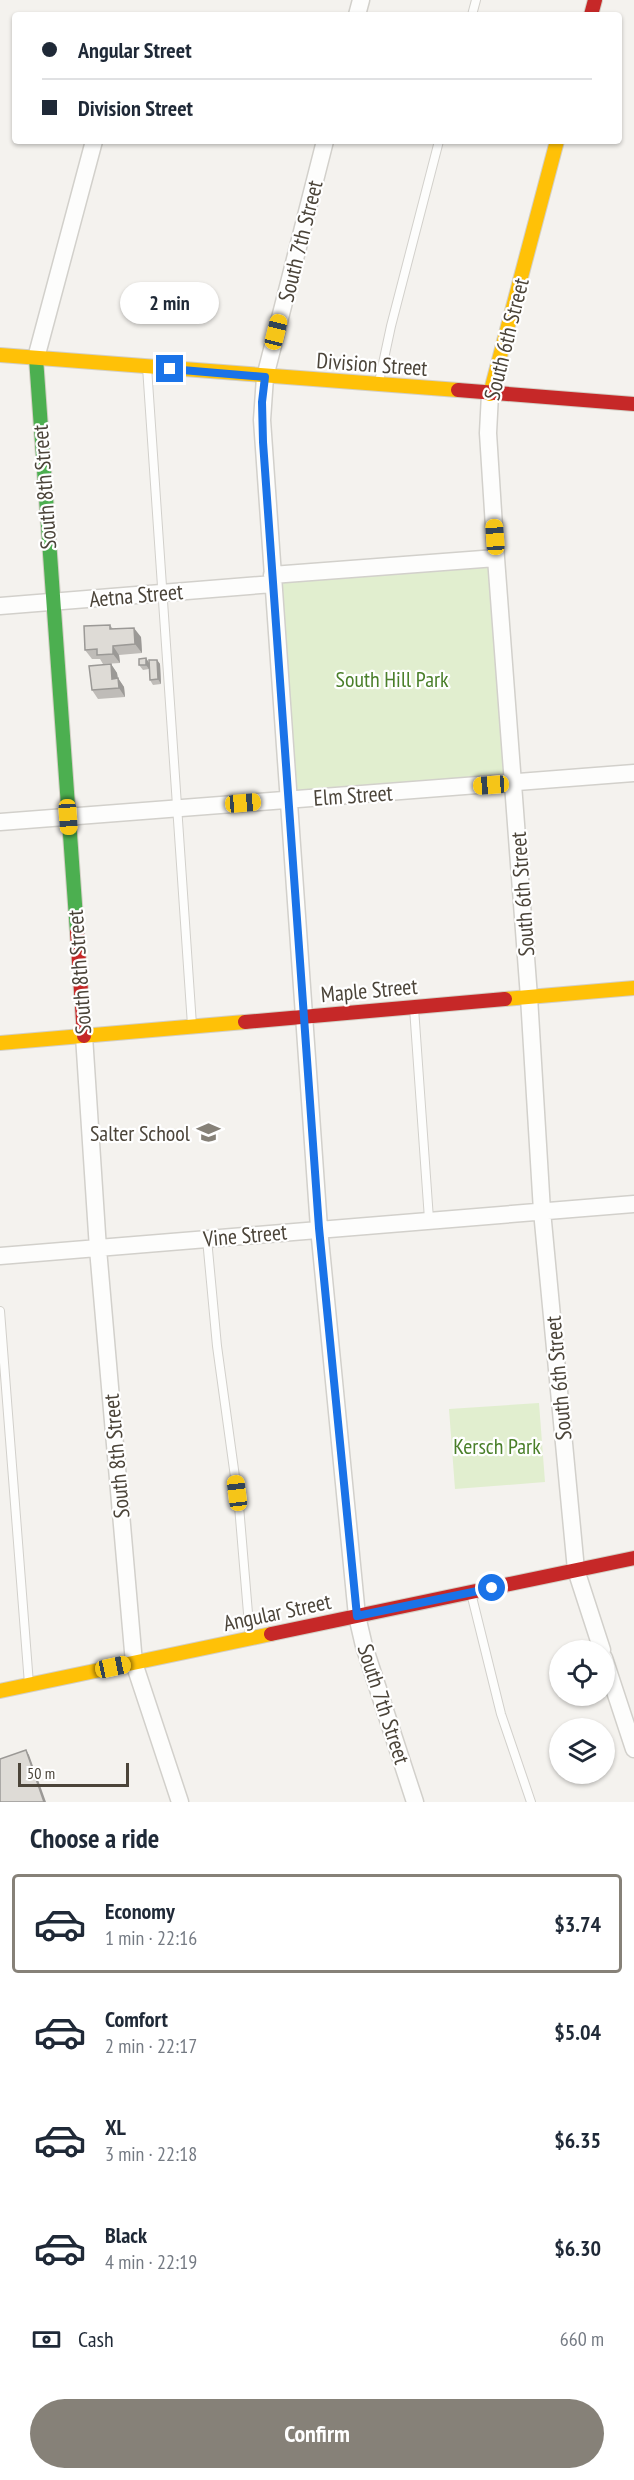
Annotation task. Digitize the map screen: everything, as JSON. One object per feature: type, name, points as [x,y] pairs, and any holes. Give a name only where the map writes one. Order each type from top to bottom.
[{"type":"street","name":"South 8th Street","points":[[93,144],[36,358],[98,1249],[134,1663],[180,1802]]},
{"type":"street","name":"South 7th Street","points":[[324,144],[265,377],[262,420],[319,1228],[357,1616],[364,1646],[415,1802]]},
{"type":"street","name":"South 6th Street","points":[[556,144],[490,394],[488,433],[542,1210],[576,1570],[599,1640]]},
{"type":"street","name":"Division Street","points":[[0,355],[634,404]]},
{"type":"street","name":"Aetna Street","points":[[0,606],[163,593],[496,558]]},
{"type":"street","name":"Elm Street","points":[[0,822],[634,773]]},
{"type":"street","name":"Maple Street","points":[[0,1043],[634,988]]},
{"type":"street","name":"Vine Street","points":[[0,1256],[319,1228],[634,1204]]},
{"type":"street","name":"Angular Street","points":[[0,1691],[634,1558]]},
{"type":"street","points":[[615,1691],[634,1749]]},
{"type":"lane","points":[[379,385],[391,326],[438,144]]},
{"type":"lane","points":[[147,367],[193,1027]]},
{"type":"lane","points":[[414,1007],[429,1219]]},
{"type":"lane","points":[[207,1238],[217,1346],[238,1497],[250,1640]]},
{"type":"lane","points":[[0,1311],[29,1685]]},
{"type":"lane","points":[[471,1593],[501,1714],[531,1802]]},
{"type":"green space","name":"South Hill Park","points":[[496,558],[514,783],[288,799],[272,575]]},
{"type":"green space","name":"Kersch Park","points":[[539,1403],[545,1482],[455,1489],[449,1409]]},
{"type":"building","points":[[110,625],[110,629],[134,628],[135,644],[113,646],[113,654],[97,655],[97,649],[85,650],[84,626]]},
{"type":"building","points":[[146,658],[146,665],[139,665],[139,659]]},
{"type":"building","points":[[149,660],[157,660],[158,679],[150,680]]},
{"type":"building","points":[[111,664],[112,679],[118,678],[119,688],[92,690],[89,666]]},
{"type":"building","points":[[26,1750],[44,1802],[0,1802],[0,1759]]},
{"type":"traffic: fast","points":[[36,358],[77,932]]},
{"type":"traffic: slow","points":[[490,394],[556,144]]},
{"type":"traffic: slow","points":[[0,355],[458,390]]},
{"type":"traffic: slow","points":[[505,999],[634,988]]},
{"type":"traffic: slow","points":[[0,1043],[245,1022]]},
{"type":"traffic: slow","points":[[0,1691],[271,1634]]},
{"type":"traffic: jam","points":[[592,12],[595,0]]},
{"type":"traffic: jam","points":[[458,390],[634,404]]},
{"type":"traffic: jam","points":[[77,932],[84,1036]]},
{"type":"traffic: jam","points":[[245,1022],[505,999]]},
{"type":"traffic: jam","points":[[271,1634],[634,1558]]},
{"type":"place","name":"Salter School","points":[[208,1133]]},
{"type":"route","points":[[170,369],[265,377],[262,396],[263,442],[319,1228],[357,1616],[492,1588]]}]
